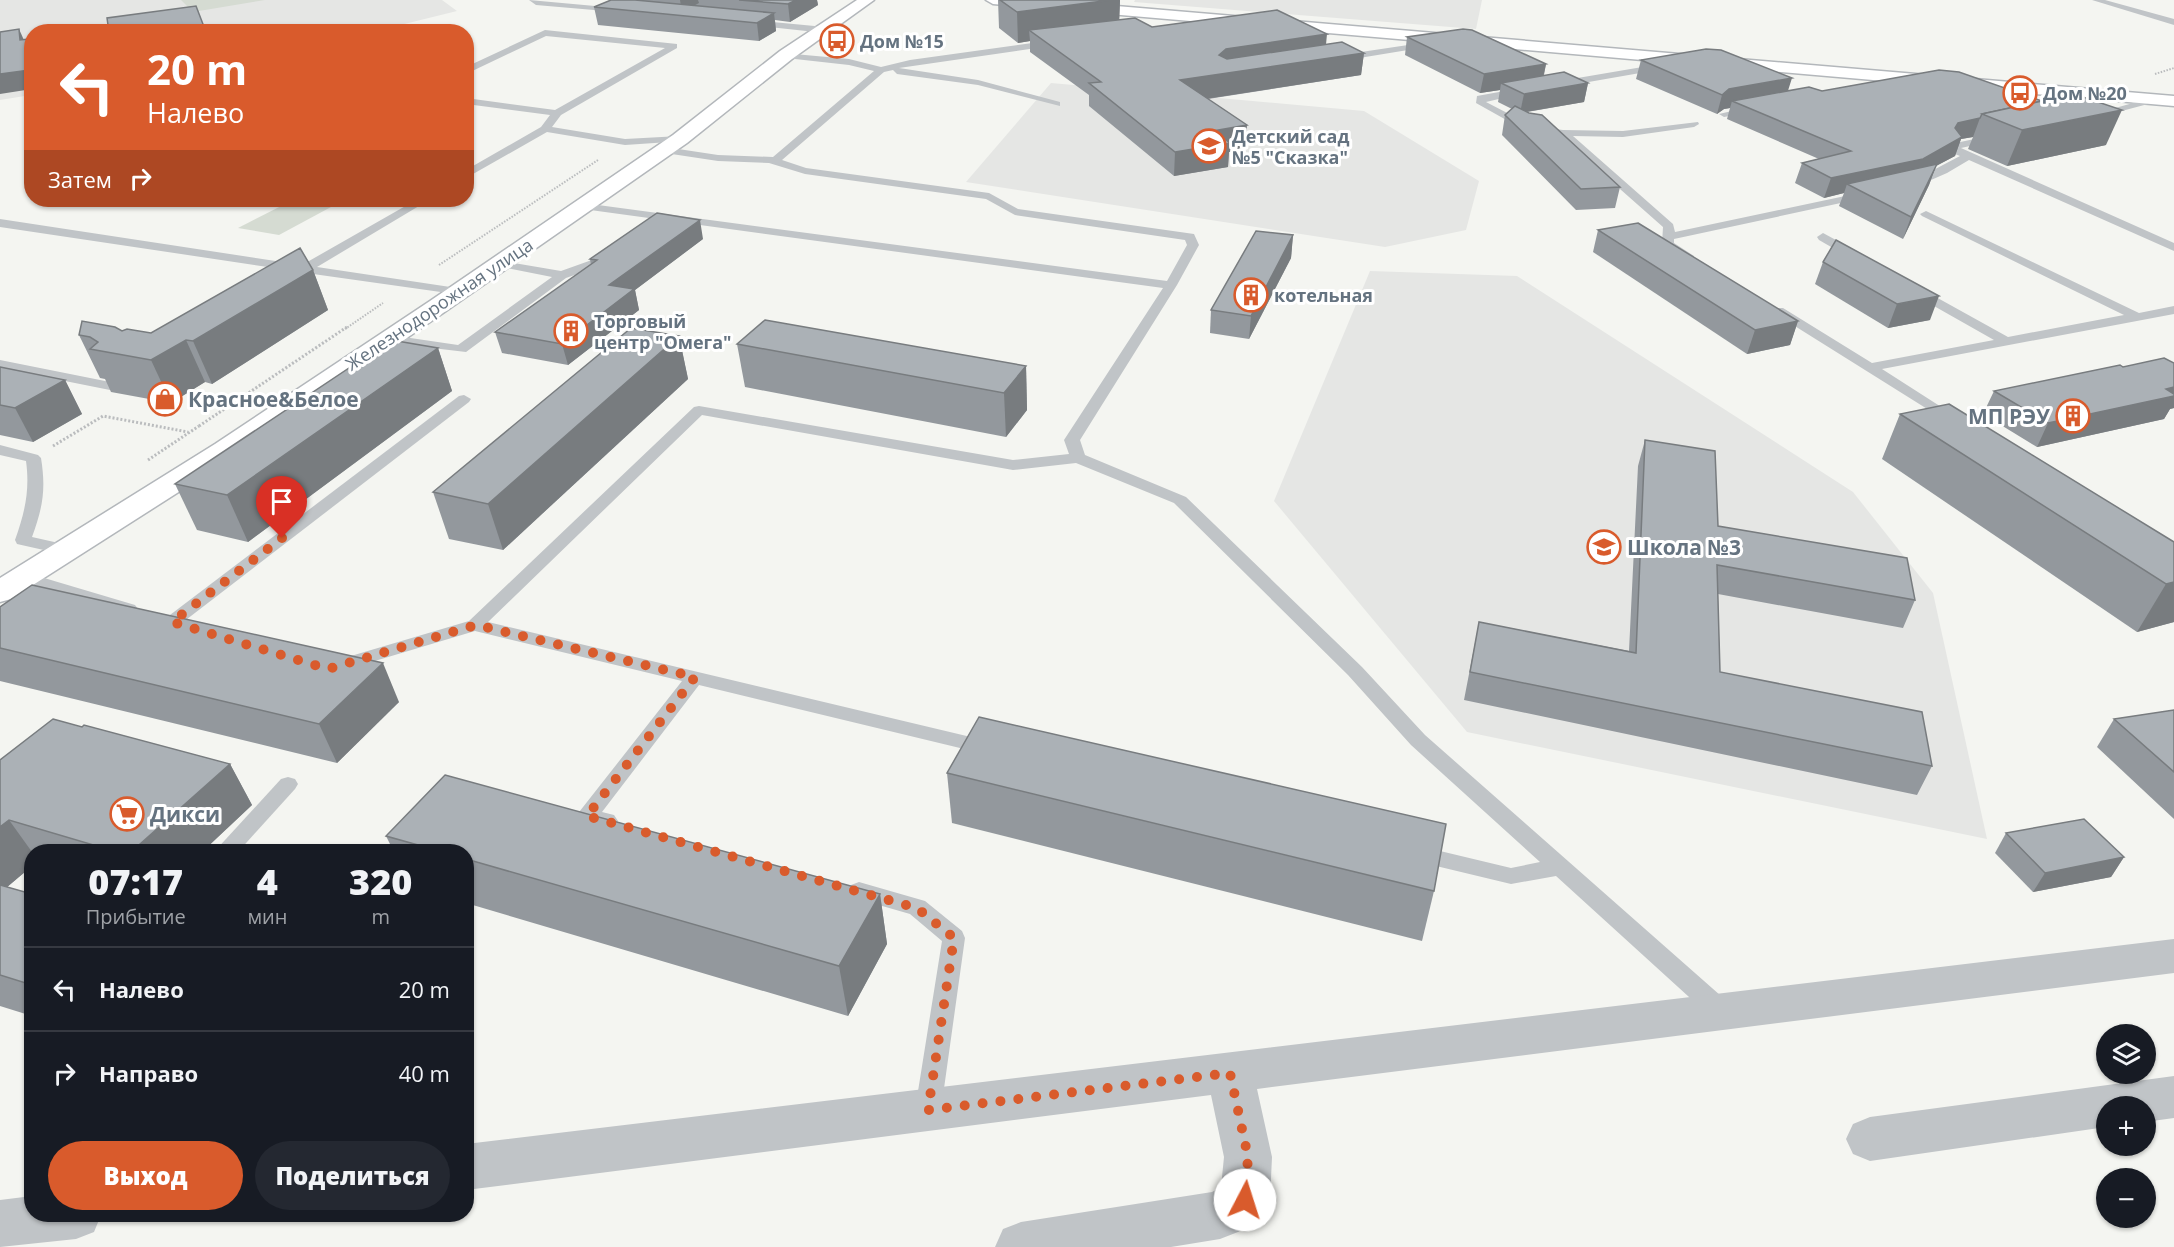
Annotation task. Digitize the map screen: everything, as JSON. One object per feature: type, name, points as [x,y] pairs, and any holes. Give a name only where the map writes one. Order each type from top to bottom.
[{"type":"street","name":"Железнодорожная улица","points":[[0,592],[225,450],[390,339],[665,150],[786,55],[867,0]]},
{"type":"street","points":[[993,0],[1668,58],[1876,81],[2174,101]]},
{"type":"street","points":[[474,1166],[2174,956]]},
{"type":"street","points":[[1049,1245],[1220,1215],[1245,1200],[1248,1157],[1230,1073]]},
{"type":"street","points":[[1870,1139],[2174,1097]]},
{"type":"street","points":[[0,1224],[24,1221]]},
{"type":"lane","points":[[533,0],[536,3],[628,11]]},
{"type":"lane","points":[[2096,0],[2174,22]]},
{"type":"lane","points":[[740,22],[825,30]]},
{"type":"lane","points":[[1219,31],[1266,24]]},
{"type":"lane","points":[[474,67],[546,33],[674,46],[557,113],[545,129],[474,170]]},
{"type":"lane","points":[[1330,60],[1411,47],[1425,37]]},
{"type":"lane","points":[[774,162],[881,70],[910,63],[1063,42]]},
{"type":"lane","points":[[786,55],[849,62],[881,70],[952,78],[1023,92],[1057,104]]},
{"type":"lane","points":[[1668,58],[1665,66],[1480,98],[1481,103],[1530,129],[1563,133],[1623,134],[1694,124]]},
{"type":"lane","points":[[2092,116],[2143,104],[2127,97]]},
{"type":"lane","points":[[474,102],[557,113]]},
{"type":"lane","points":[[1724,114],[1759,108]]},
{"type":"lane","points":[[545,129],[718,158],[774,162],[805,171],[989,196],[1016,212],[1190,237],[1193,245],[1171,285],[1072,440],[1078,458]]},
{"type":"lane","points":[[1563,133],[1669,226],[1668,244],[1699,262]]},
{"type":"lane","points":[[2001,136],[1955,146],[1959,152],[2174,247]]},
{"type":"lane","points":[[625,142],[665,150]]},
{"type":"lane","points":[[1897,188],[1920,183],[1968,156]]},
{"type":"lane","points":[[1669,237],[1874,193]]},
{"type":"lane","points":[[583,206],[1171,285]]},
{"type":"lane","points":[[283,282],[411,207]]},
{"type":"lane","points":[[1926,214],[2138,317]]},
{"type":"lane","points":[[645,229],[663,216]]},
{"type":"lane","points":[[0,222],[457,292]]},
{"type":"lane","points":[[1823,237],[1864,260]]},
{"type":"lane","points":[[390,339],[461,349],[562,275],[593,264],[619,247]]},
{"type":"lane","points":[[500,263],[562,275]]},
{"type":"lane","points":[[1905,284],[2007,342]]},
{"type":"lane","points":[[1769,306],[1962,424]]},
{"type":"lane","points":[[1871,367],[2174,310]]},
{"type":"lane","points":[[0,364],[110,386]]},
{"type":"lane","points":[[172,622],[465,399]]},
{"type":"lane","points":[[317,666],[328,669],[476,625],[699,410],[1013,465],[1078,458],[1180,500],[1355,671],[1418,740],[1721,1012]]},
{"type":"lane","points":[[0,450],[33,458],[37,482],[34,510],[22,540],[66,550]]},
{"type":"lane","points":[[24,577],[194,629]]},
{"type":"lane","points":[[476,625],[1004,752]]},
{"type":"lane","points":[[633,828],[587,816],[695,677]]},
{"type":"lane","points":[[232,844],[288,784]]},
{"type":"lane","points":[[1396,848],[1511,876],[1560,867]]},
{"type":"lane","points":[[837,885],[917,908],[954,938],[928,1110]]},
{"type":"path","points":[[33,458],[103,416],[189,432]]},
{"type":"shaded area","points":[[0,0],[442,0],[457,11],[404,24],[24,24],[24,96],[0,100]]},
{"type":"shaded area","points":[[181,0],[265,0],[193,12]]},
{"type":"shaded area","points":[[1135,0],[1482,0],[1476,29],[1134,2]]},
{"type":"shaded area","name":"Детский сад №5 \"Сказка\"","points":[[1051,83],[1364,111],[1479,181],[1466,230],[1385,247],[966,182]]},
{"type":"shaded area","points":[[279,207],[331,207],[279,235],[238,228]]},
{"type":"shaded area","name":"Школа №3","points":[[1370,271],[1517,276],[1853,492],[1933,593],[1987,839],[1467,732],[1274,501]]},
{"type":"building","points":[[611,0],[635,0],[774,13],[757,23],[594,7]]},
{"type":"building","points":[[739,0],[796,0],[788,4]]},
{"type":"building","points":[[1000,0],[1111,0],[1017,12]]},
{"type":"building","points":[[196,6],[203,24],[108,24],[107,18]]},
{"type":"building","points":[[1277,10],[1327,34],[1226,49],[1219,55],[1227,59],[1342,42],[1364,53],[1180,80],[1247,125],[1213,131],[1230,143],[1175,152],[1089,83],[1101,82],[1029,30],[1135,18],[1152,27]]},
{"type":"building","points":[[19,29],[20,40],[24,40],[24,71],[0,74],[0,32]]},
{"type":"building","points":[[1463,29],[1472,30],[1546,64],[1484,74],[1407,37]]},
{"type":"building","points":[[1706,49],[1721,50],[1792,78],[1729,89],[1722,95],[1641,60]]},
{"type":"building","points":[[1939,70],[1959,72],[2042,101],[1982,114],[1980,118],[1958,123],[1955,128],[1962,137],[1923,159],[1831,178],[1802,163],[1851,151],[1732,101],[1809,87],[1822,91]]},
{"type":"building","points":[[1564,72],[1588,83],[1524,94],[1501,83]]},
{"type":"building","points":[[2074,94],[2122,110],[2022,130],[1982,114]]},
{"type":"building","points":[[1515,106],[1529,113],[1542,115],[1620,187],[1581,189],[1505,115]]},
{"type":"building","points":[[1937,164],[1911,217],[1847,184]]},
{"type":"building","points":[[657,213],[700,220],[609,285],[634,289],[562,344],[495,332],[597,260],[590,259]]},
{"type":"building","points":[[1638,223],[1798,321],[1755,330],[1598,230]]},
{"type":"building","points":[[1256,231],[1293,235],[1251,316],[1211,310]]},
{"type":"building","points":[[1836,240],[1939,296],[1897,304],[1823,262]]},
{"type":"building","points":[[300,248],[313,270],[193,341],[186,340],[151,360],[90,349],[98,342],[90,337],[79,335],[82,321],[115,327],[122,331],[127,329],[151,333]]},
{"type":"building","points":[[765,320],[1026,366],[1004,393],[737,344]]},
{"type":"building","points":[[631,328],[679,336],[488,504],[433,492]]},
{"type":"building","points":[[391,340],[438,348],[227,495],[175,484]]},
{"type":"building","points":[[2164,358],[2174,363],[2174,387],[2166,389],[2174,396],[2048,423],[1994,391],[2120,365],[2123,367]]},
{"type":"building","points":[[0,367],[65,380],[15,408],[0,405]]},
{"type":"building","points":[[1949,404],[2174,542],[2174,582],[2166,584],[1900,414]]},
{"type":"building","points":[[1645,440],[1715,451],[1718,526],[1907,558],[1915,600],[1717,565],[1720,672],[1922,712],[1932,766],[1470,672],[1479,622],[1636,653]]},
{"type":"building","points":[[32,585],[383,663],[319,724],[0,648],[0,607]]},
{"type":"building","points":[[2174,710],[2174,772],[2114,719]]},
{"type":"building","points":[[979,717],[1446,824],[1434,891],[947,773]]},
{"type":"building","points":[[53,719],[82,727],[84,725],[230,764],[140,844],[90,844],[9,820],[0,827],[0,760]]},
{"type":"building","points":[[445,775],[880,894],[839,966],[474,861],[474,844],[414,844],[386,836]]},
{"type":"building","points":[[2084,819],[2124,857],[2045,873],[2006,833]]},
{"type":"building","points":[[0,885],[24,892],[24,982],[0,975]]},
{"type":"place","name":"Дом №15","points":[[837,41]]},
{"type":"place","name":"Дом №20","points":[[2020,93]]},
{"type":"place","name":"Детский сад №5 \"Сказка\"","points":[[1209,146]]},
{"type":"place","name":"котельная","points":[[1251,295]]},
{"type":"place","name":"Торговый центр \"Омега\"","points":[[571,331]]},
{"type":"place","name":"Красное&Белое","points":[[165,399]]},
{"type":"place","name":"МП РЭУ","points":[[2073,416]]},
{"type":"place","name":"Школа №3","points":[[1604,547]]},
{"type":"place","name":"Дикси","points":[[127,814]]},
{"type":"route","points":[[282,538],[172,622],[328,669],[476,625],[695,677],[587,816],[917,908],[954,938],[928,1110],[1230,1073],[1248,1157],[1245,1200]]}]
